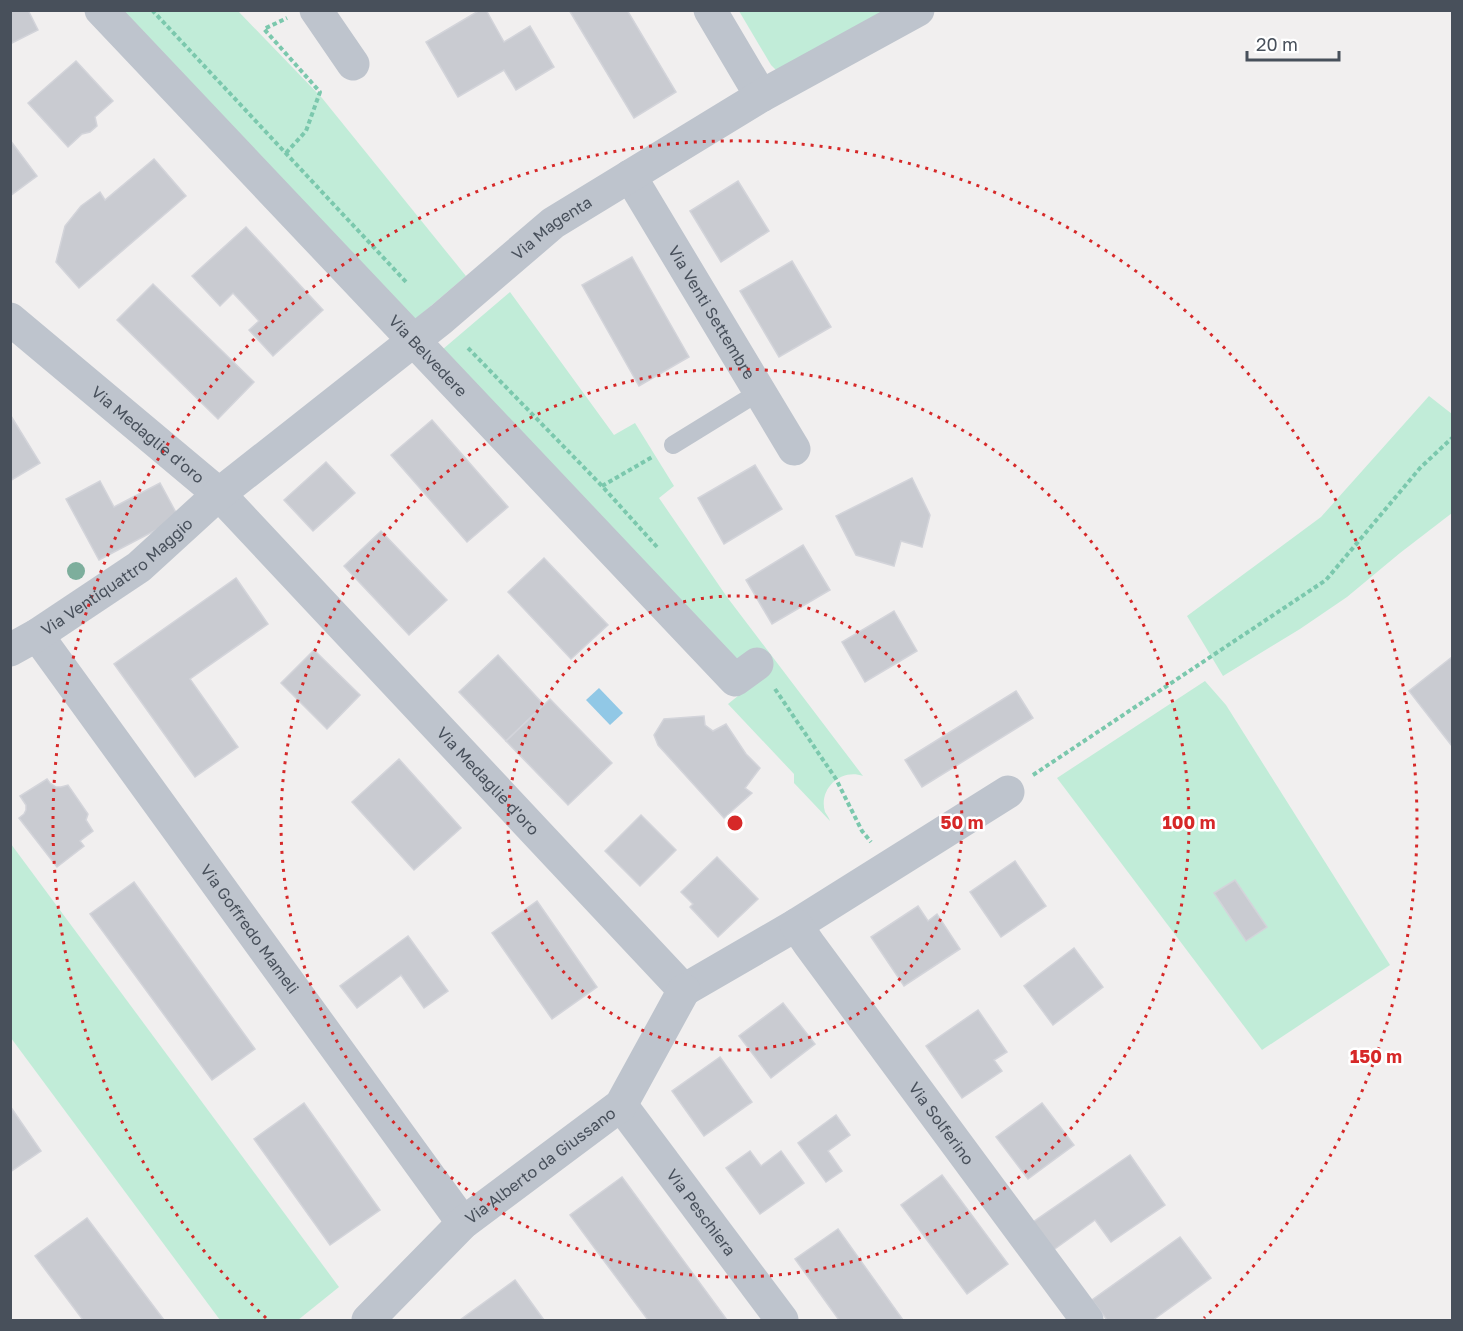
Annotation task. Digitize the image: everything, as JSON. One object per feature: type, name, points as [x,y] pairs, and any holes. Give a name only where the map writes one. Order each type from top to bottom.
[{"type":"street","name":"Via Belvedere","points":[[101,10],[735,680],[757,664]]},
{"type":"street","points":[[710,10],[761,96]]},
{"type":"street","name":"Via Magenta","points":[[219,494],[441,319],[553,223],[761,96],[918,10]]},
{"type":"street","points":[[304,13],[353,64]]},
{"type":"street","name":"Via Venti Settembre","points":[[630,176],[794,449]]},
{"type":"street","name":"Via Medaglie d'oro","points":[[10,319],[219,494],[684,990]]},
{"type":"street","name":"Via Ventiquattro Maggio","points":[[24,642],[139,567],[219,494]]},
{"type":"street","name":"Via Goffredo Mameli","points":[[24,642],[463,1223]]},
{"type":"street","points":[[684,990],[796,925],[1008,792]]},
{"type":"street","name":"Via Solferino","points":[[796,925],[1087,1320]]},
{"type":"street","name":"Via Alberto da Giussano","points":[[368,1320],[463,1223],[621,1105],[684,990]]},
{"type":"street","name":"Via Peschiera","points":[[621,1105],[782,1320]]},
{"type":"lane","points":[[673,445],[759,392]]},
{"type":"path","points":[[286,153],[306,131],[320,92],[264,29],[304,13]]},
{"type":"path","points":[[1008,792],[1326,579],[1420,468],[1452,438]]},
{"type":"path","points":[[602,486],[673,445]]},
{"type":"green space","points":[[110,11],[238,11],[322,98],[466,276],[411,323]]},
{"type":"green space","points":[[739,11],[895,11],[778,72],[771,65]]},
{"type":"green space","points":[[510,292],[614,435],[635,423],[674,486],[659,498],[727,597],[863,776],[847,775],[833,782],[828,788],[824,804],[830,821],[794,783],[794,774],[728,704],[749,687],[436,355]]},
{"type":"green space","points":[[1429,396],[1452,414],[1452,513],[1347,597],[1223,676],[1187,616],[1321,517]]},
{"type":"green space","points":[[1205,681],[1226,705],[1390,965],[1262,1050],[1057,778]]},
{"type":"green space","points":[[11,844],[339,1287],[298,1320],[220,1320],[11,1038]]},
{"type":"water","points":[[599,688],[623,713],[610,725],[586,700]]},
{"type":"building","points":[[10,10],[28,10],[38,30],[10,44]]},
{"type":"building","points":[[480,10],[486,10],[504,42],[530,26],[554,67],[516,90],[504,70],[458,97],[426,42]]},
{"type":"building","points":[[569,10],[627,10],[676,92],[634,118]]},
{"type":"building","points":[[76,61],[113,101],[95,117],[97,126],[90,132],[82,134],[68,147],[28,103]]},
{"type":"building","points":[[10,140],[37,176],[10,196]]},
{"type":"building","points":[[154,159],[186,196],[79,288],[56,262],[65,226],[81,206],[100,192],[105,200]]},
{"type":"building","points":[[738,181],[769,231],[721,262],[690,211]]},
{"type":"building","points":[[246,227],[323,310],[273,356],[249,330],[259,321],[233,293],[220,306],[192,276]]},
{"type":"building","points":[[632,257],[689,357],[639,386],[582,285]]},
{"type":"building","points":[[792,261],[831,327],[779,357],[740,291]]},
{"type":"building","points":[[153,284],[254,382],[218,419],[117,320]]},
{"type":"building","points":[[10,417],[40,463],[10,481]]},
{"type":"building","points":[[432,420],[508,507],[467,542],[391,455]]},
{"type":"building","points":[[326,462],[355,493],[313,531],[284,500]]},
{"type":"building","points":[[755,465],[782,509],[724,544],[698,498]]},
{"type":"building","points":[[912,478],[930,515],[922,547],[901,541],[894,566],[856,555],[836,516]]},
{"type":"building","points":[[100,481],[114,507],[160,483],[179,518],[99,560],[66,499]]},
{"type":"building","points":[[381,531],[447,600],[409,635],[344,566]]},
{"type":"building","points":[[803,545],[830,590],[772,624],[746,580]]},
{"type":"building","points":[[544,558],[608,625],[571,659],[508,592]]},
{"type":"building","points":[[236,578],[268,624],[190,679],[238,747],[195,777],[114,664]]},
{"type":"building","points":[[894,611],[917,651],[865,682],[842,642]]},
{"type":"building","points":[[314,650],[360,695],[327,729],[281,683]]},
{"type":"building","points":[[498,655],[544,705],[506,741],[459,692]]},
{"type":"building","points":[[1452,657],[1452,746],[1409,691]]},
{"type":"building","points":[[1016,691],[1033,718],[922,787],[905,760]]},
{"type":"building","points":[[550,699],[612,763],[568,805],[506,741]]},
{"type":"building","points":[[704,716],[705,725],[713,731],[726,724],[746,754],[760,768],[745,788],[752,793],[724,818],[658,745],[654,735],[664,719]]},
{"type":"building","points":[[399,759],[461,828],[414,870],[352,802]]},
{"type":"building","points":[[47,779],[56,787],[68,785],[88,814],[86,820],[93,831],[80,841],[84,846],[57,867],[19,818],[26,810],[26,805],[20,796]]},
{"type":"building","points":[[641,815],[676,850],[640,886],[605,851]]},
{"type":"building","points":[[717,857],[758,899],[718,937],[690,907],[693,904],[681,892]]},
{"type":"building","points":[[1015,861],[1046,906],[1001,937],[970,892]]},
{"type":"building","points":[[1235,880],[1267,927],[1246,941],[1214,893]]},
{"type":"building","points":[[134,882],[255,1049],[212,1080],[90,914]]},
{"type":"building","points":[[537,901],[597,987],[552,1019],[492,933]]},
{"type":"building","points":[[918,906],[928,921],[937,914],[960,949],[904,986],[871,937]]},
{"type":"building","points":[[408,936],[448,991],[424,1008],[401,975],[357,1008],[340,986]]},
{"type":"building","points":[[1074,948],[1103,987],[1053,1025],[1024,986]]},
{"type":"building","points":[[783,1003],[815,1044],[771,1078],[739,1036]]},
{"type":"building","points":[[978,1010],[1007,1052],[994,1060],[1002,1071],[962,1098],[926,1046]]},
{"type":"building","points":[[720,1057],[752,1102],[704,1136],[672,1091]]},
{"type":"building","points":[[304,1103],[380,1210],[330,1245],[254,1139]]},
{"type":"building","points":[[1042,1103],[1074,1145],[1028,1179],[996,1137]]},
{"type":"building","points":[[10,1106],[41,1151],[10,1172]]},
{"type":"building","points":[[836,1115],[850,1135],[828,1151],[842,1171],[826,1182],[798,1143]]},
{"type":"building","points":[[750,1151],[761,1166],[781,1151],[804,1183],[760,1214],[726,1168]]},
{"type":"building","points":[[1130,1155],[1165,1205],[1111,1242],[1095,1220],[1052,1251],[1033,1222]]},
{"type":"building","points":[[942,1175],[1008,1264],[967,1294],[901,1205]]},
{"type":"building","points":[[622,1177],[727,1320],[648,1320],[570,1215]]},
{"type":"building","points":[[87,1218],[164,1320],[83,1320],[35,1256]]},
{"type":"building","points":[[838,1229],[903,1320],[839,1320],[795,1259]]},
{"type":"building","points":[[1180,1237],[1211,1278],[1153,1320],[1107,1320],[1092,1300]]},
{"type":"building","points":[[515,1280],[544,1320],[460,1320]]}]
